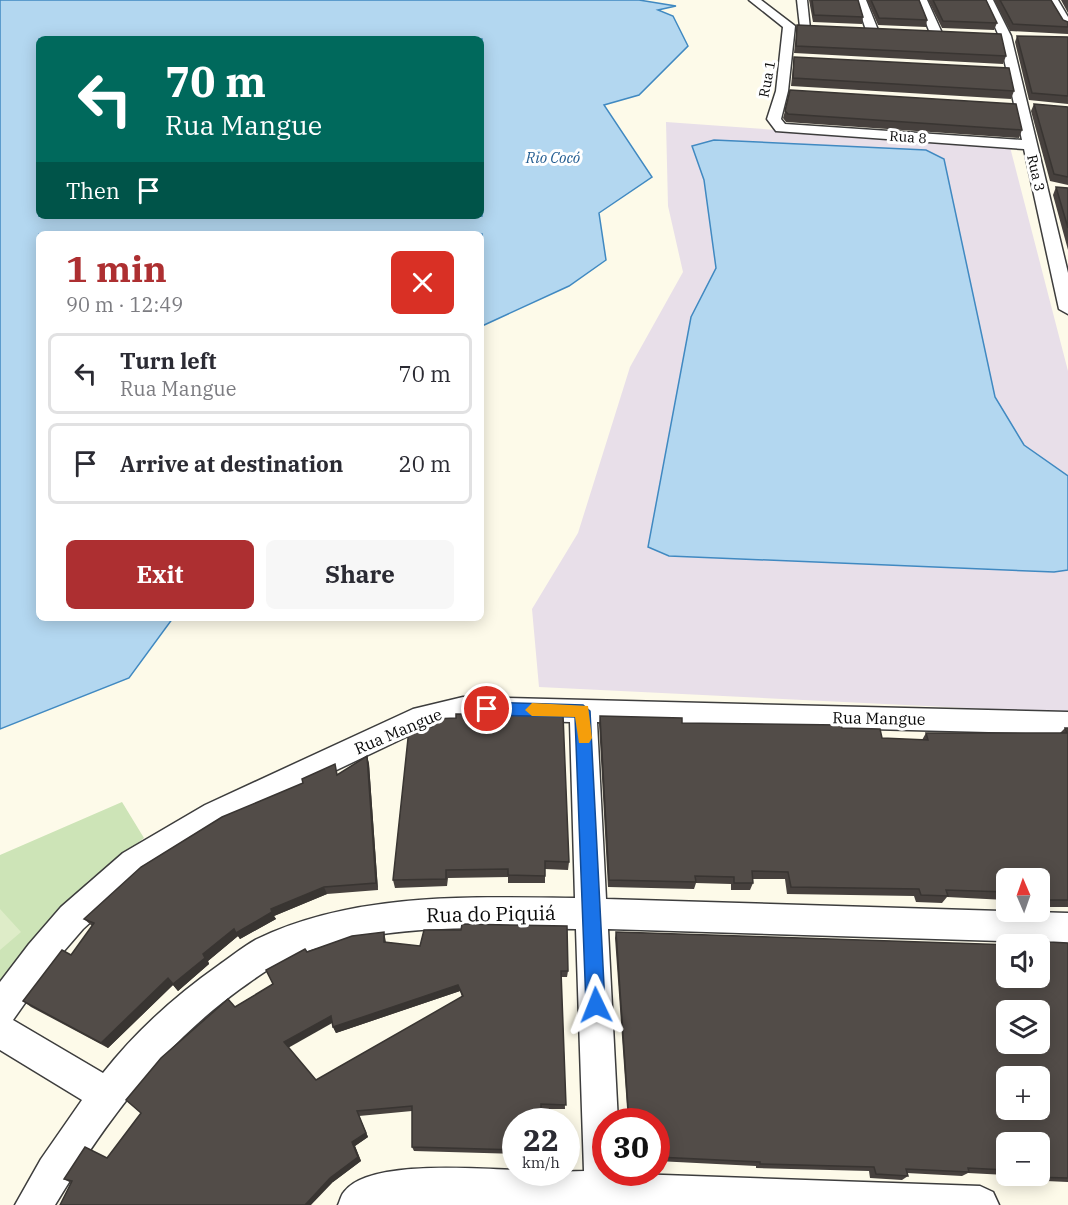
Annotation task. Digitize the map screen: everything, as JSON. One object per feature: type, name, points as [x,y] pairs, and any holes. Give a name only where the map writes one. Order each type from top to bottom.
[{"type":"street","points":[[754,0],[789,26],[812,27],[802,0]]},
{"type":"street","points":[[861,0],[872,30]]},
{"type":"street","points":[[922,0],[936,33]]},
{"type":"street","name":"Rua 3","points":[[988,0],[1004,36],[1007,70],[1014,104],[1029,145],[1066,300]]},
{"type":"street","points":[[1042,0],[1068,1]]},
{"type":"street","points":[[1053,0],[1068,26]]},
{"type":"street","name":"Rua 1","points":[[787,130],[777,126],[774,119],[788,91],[793,58],[789,26]]},
{"type":"street","points":[[1014,104],[1039,106]]},
{"type":"street","name":"Rua 8","points":[[787,130],[1029,145]]},
{"type":"street","points":[[1039,188],[1058,189]]},
{"type":"street","name":"Rua Mangue","points":[[0,1010],[40,955],[72,918],[106,885],[142,857],[215,814],[422,717],[443,711],[463,708],[1068,723]]},
{"type":"street","points":[[583,711],[603,1190]]},
{"type":"street","name":"Rua do Piquiá","points":[[34,1205],[59,1162],[106,1095],[169,1024],[218,984],[270,950],[320,930],[374,919],[462,913],[592,912],[1068,928]]},
{"type":"street","points":[[0,1030],[106,1095]]},
{"type":"street","points":[[357,1205],[363,1199],[386,1190],[408,1187],[603,1190],[980,1205]]},
{"type":"shaded area","points":[[666,122],[1010,147],[1068,371],[1068,713],[539,687],[532,609],[578,533],[630,367],[683,272],[668,206]]},
{"type":"green space","points":[[122,802],[144,838],[88,881],[0,991],[0,855]]},
{"type":"green space","points":[[0,909],[21,932],[0,950]]},
{"type":"water","name":"Rio Cocó","points":[[0,0],[639,0],[676,6],[658,10],[673,16],[688,46],[639,95],[604,105],[652,177],[599,213],[606,260],[569,286],[484,325],[484,231],[36,231],[36,621],[171,621],[129,678],[0,729]]},
{"type":"water","points":[[714,140],[926,150],[944,159],[995,397],[1024,445],[1068,476],[1068,570],[1054,572],[669,556],[648,547],[691,317],[716,268],[704,180],[692,146]]},
{"type":"building","points":[[812,0],[858,0],[863,17],[814,15]]},
{"type":"building","points":[[871,0],[919,0],[927,20],[879,18]]},
{"type":"building","points":[[933,0],[986,0],[997,23],[943,21]]},
{"type":"building","points":[[1000,0],[1051,0],[1063,20],[1068,22],[1068,27],[1013,24]]},
{"type":"building","points":[[797,25],[1001,34],[1006,56],[796,46]]},
{"type":"building","points":[[1017,36],[1068,37],[1068,96],[1032,93]]},
{"type":"building","points":[[794,57],[1009,68],[1014,91],[793,78]]},
{"type":"building","points":[[790,90],[1016,104],[1022,130],[788,114],[785,111]]},
{"type":"building","points":[[1034,104],[1068,107],[1068,177],[1054,174]]},
{"type":"building","points":[[1056,187],[1068,188],[1068,228]]},
{"type":"building","points":[[456,714],[563,715],[569,862],[545,861],[545,876],[508,875],[508,869],[446,870],[446,879],[393,880],[409,729],[432,727],[433,719],[456,718]]},
{"type":"building","points":[[600,716],[682,718],[682,723],[841,725],[842,728],[880,729],[882,738],[928,740],[926,733],[1067,733],[1065,728],[1068,728],[1068,900],[1050,900],[1050,868],[996,868],[996,892],[946,890],[948,896],[921,895],[919,889],[791,887],[788,872],[752,871],[753,883],[734,883],[734,877],[695,876],[696,882],[609,880]]},
{"type":"building","points":[[367,756],[376,883],[324,887],[271,909],[272,912],[236,933],[234,929],[203,954],[205,958],[173,984],[168,978],[101,1043],[23,1001],[62,950],[71,955],[94,923],[84,919],[141,867],[222,817],[303,783],[302,779],[335,764],[337,775]]},
{"type":"building","points":[[462,924],[567,926],[568,971],[561,971],[566,1105],[541,1104],[541,1108],[502,1108],[502,1150],[412,1147],[412,1106],[357,1111],[366,1133],[352,1142],[358,1157],[330,1178],[305,1205],[60,1205],[72,1181],[64,1179],[85,1147],[107,1158],[141,1113],[126,1100],[161,1058],[228,999],[235,1007],[273,984],[266,970],[305,949],[307,952],[352,936],[384,932],[384,942],[420,946],[424,930],[461,930]],"holes":[[[458,985],[463,996],[316,1080],[284,1042],[331,1016],[333,1027]]]},
{"type":"building","points":[[616,932],[996,944],[996,988],[1050,988],[1050,942],[1068,943],[1068,1178],[1050,1178],[1050,1132],[996,1132],[996,1169],[968,1168],[969,1172],[906,1169],[908,1176],[876,1174],[874,1167],[760,1164],[760,1162],[670,1158],[670,1108],[628,1108]]},
{"type":"slow traffic","points":[[532,710],[583,711],[584,738]]},
{"type":"route","points":[[487,709],[583,711],[596,1005]]}]
